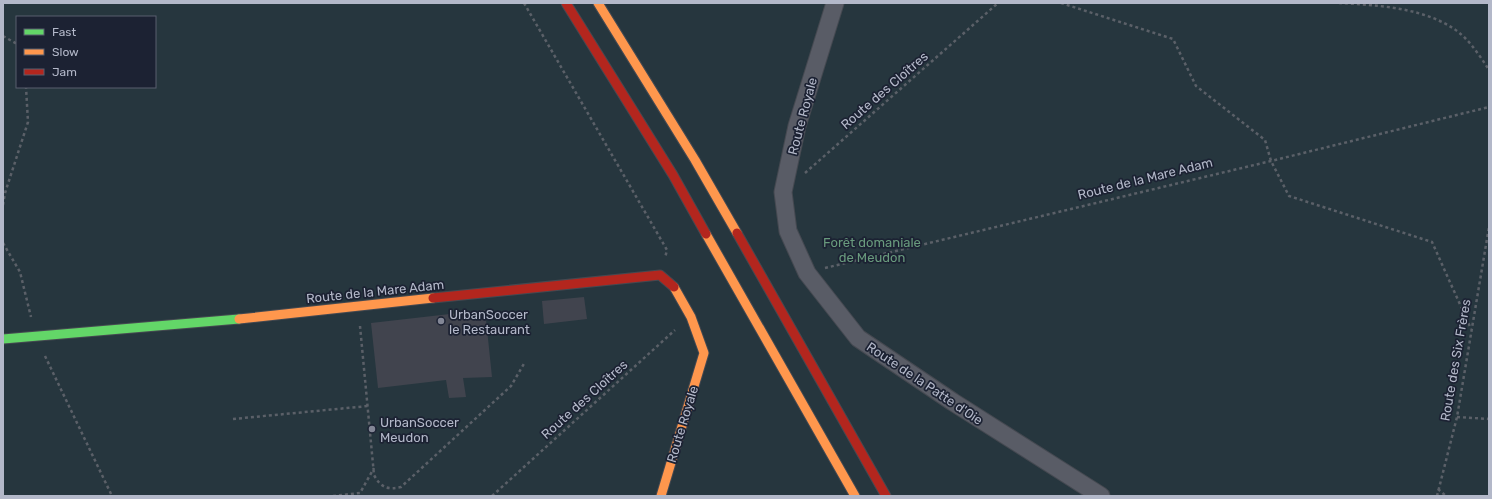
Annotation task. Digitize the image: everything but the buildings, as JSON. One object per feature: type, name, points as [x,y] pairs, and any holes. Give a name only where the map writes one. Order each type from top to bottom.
[{"type":"main road","points":[[566,3],[673,175],[855,496]]},
{"type":"main road","points":[[598,3],[695,160],[886,496]]},
{"type":"main road","name":"Route de la Mare Adam","points":[[3,339],[225,320],[660,275]]},
{"type":"main road","points":[[660,275],[673,286],[691,317]]},
{"type":"main road","name":"Route Royale","points":[[661,496],[704,352],[691,317]]},
{"type":"street","name":"Route Royale","points":[[788,231],[783,192],[797,126],[834,3]]},
{"type":"street","name":"Route de la Patte d'Oie","points":[[788,231],[807,273],[858,338],[953,402],[1101,496]]},
{"type":"path","points":[[524,3],[667,250],[660,275]]},
{"type":"path","name":"Route des Cloîtres","points":[[783,192],[998,3]]},
{"type":"path","points":[[1061,3],[1173,39],[1196,86],[1265,140],[1271,161],[1289,196],[1432,242],[1471,329]]},
{"type":"path","points":[[1339,3],[1381,5],[1434,17],[1464,37],[1489,70]]},
{"type":"path","points":[[3,36],[16,43]]},
{"type":"path","points":[[3,205],[5,193],[28,122],[26,88]]},
{"type":"path","name":"Route de la Mare Adam","points":[[807,273],[1489,107]]},
{"type":"path","name":"Route des Six Frères","points":[[1437,496],[1456,417],[1489,228]]},
{"type":"path","points":[[3,243],[20,272],[36,336],[112,496]]},
{"type":"path","points":[[358,306],[374,475],[378,482],[385,488],[391,489],[401,487],[511,386],[525,362]]},
{"type":"path","name":"Route des Cloîtres","points":[[492,496],[691,317]]},
{"type":"path","points":[[233,419],[368,406]]},
{"type":"path","points":[[1456,417],[1489,419]]},
{"type":"path","points":[[333,496],[360,493],[374,468]]},
{"type":"path","points":[[1438,489],[1446,496]]},
{"type":"green space","name":"Forêt domaniale de Meudon","points":[[3,3],[1489,3],[1489,496],[3,496]]},
{"type":"traffic: fast","points":[[3,339],[239,319]]},
{"type":"traffic: slow","points":[[598,3],[695,160],[737,233]]},
{"type":"traffic: slow","points":[[706,234],[855,496]]},
{"type":"traffic: slow","points":[[661,496],[704,353],[691,317],[674,287]]},
{"type":"traffic: slow","points":[[239,319],[433,298]]},
{"type":"traffic: jam","points":[[566,3],[673,175],[706,234]]},
{"type":"traffic: jam","points":[[737,233],[886,496]]},
{"type":"traffic: jam","points":[[433,298],[660,275],[674,287]]},
{"type":"place","name":"UrbanSoccer le Restaurant","points":[[441,321]]},
{"type":"place","name":"UrbanSoccer Meudon","points":[[372,429]]}]
